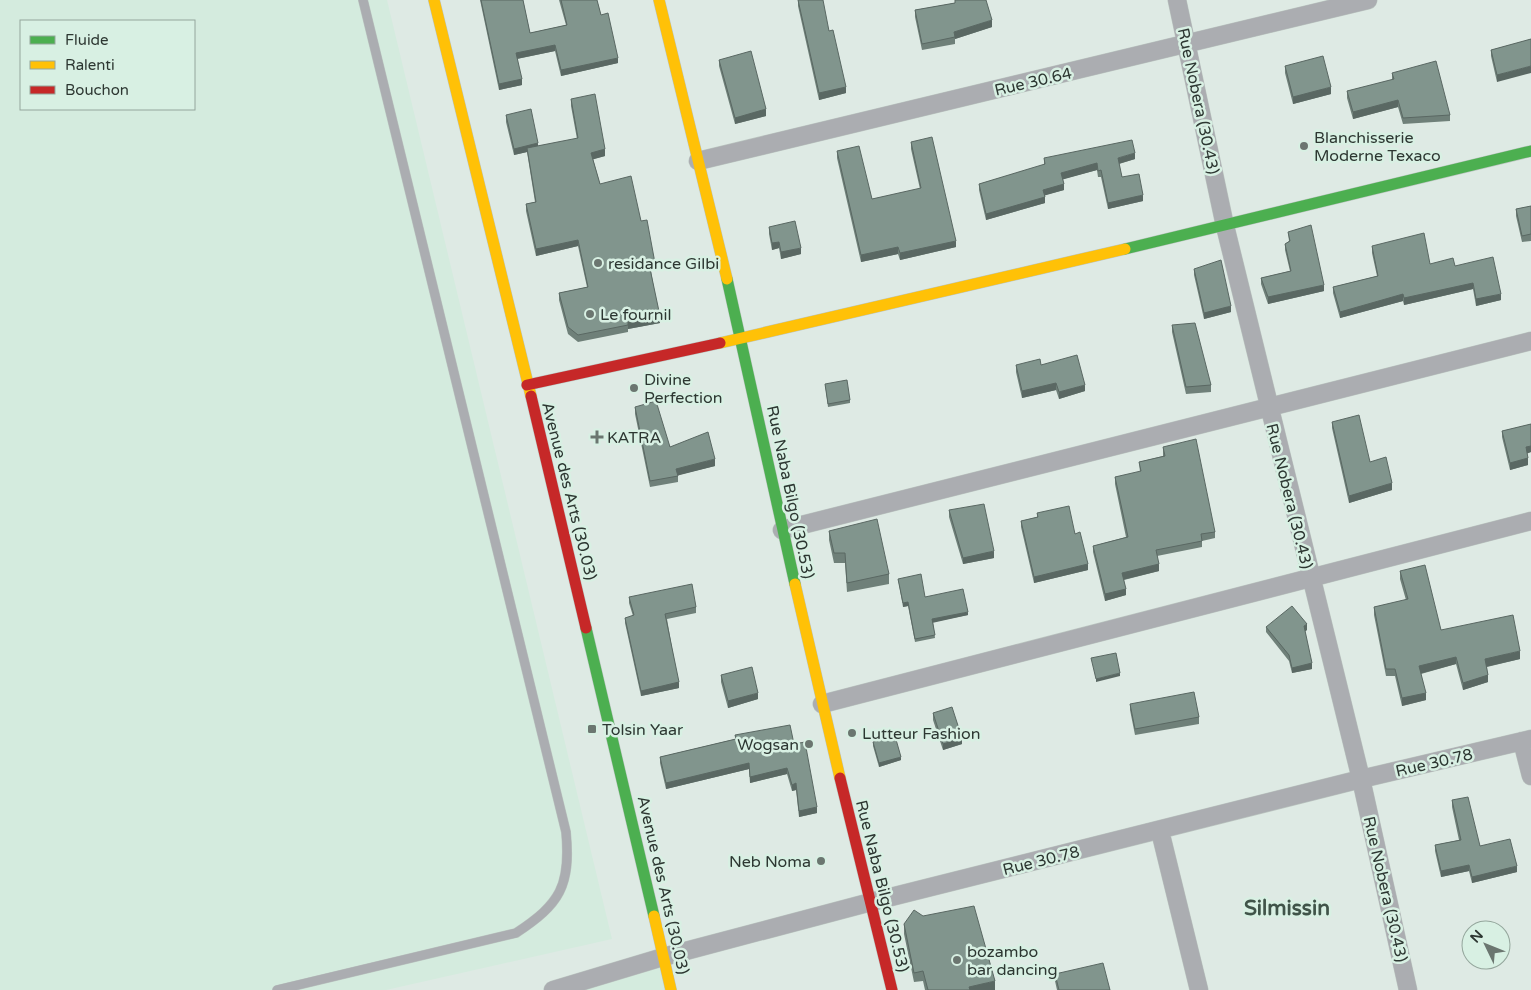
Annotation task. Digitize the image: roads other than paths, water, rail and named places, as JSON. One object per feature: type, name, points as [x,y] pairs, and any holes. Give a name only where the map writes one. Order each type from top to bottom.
[{"type":"street","name":"Avenue des Arts (30.03)","points":[[434,0],[496,245],[527,385],[610,721],[671,990]]},
{"type":"street","name":"Rue Naba Bilgo (30.53)","points":[[659,0],[741,339],[822,704],[892,990]]},
{"type":"street","name":"Rue Nobera (30.43)","points":[[1177,0],[1225,226],[1361,779],[1408,990]]},
{"type":"street","name":"Rue 30.64","points":[[698,161],[1368,0]]},
{"type":"street","points":[[527,385],[741,339],[1225,226],[1531,151]]},
{"type":"street","points":[[782,530],[1531,340]]},
{"type":"street","points":[[822,704],[1531,521]]},
{"type":"street","points":[[1526,740],[1531,776]]},
{"type":"street","name":"Rue 30.78","points":[[553,990],[663,957],[870,902],[1160,831],[1361,779],[1526,740]]},
{"type":"street","points":[[1160,831],[1198,990]]},
{"type":"lane","points":[[277,990],[516,933],[541,916],[561,892],[569,862],[566,832],[363,0]]},
{"type":"place","name":"Blanchisserie Moderne Texaco","points":[[1304,146]]},
{"type":"place","name":"residance Gilbi","points":[[598,263]]},
{"type":"place","name":"Le fournil","points":[[590,314]]},
{"type":"place","name":"Divine Perfection","points":[[634,388]]},
{"type":"place","name":"KATRA","points":[[597,437]]},
{"type":"place","name":"Tolsin Yaar","points":[[592,729]]},
{"type":"place","name":"Lutteur Fashion","points":[[852,733]]},
{"type":"place","name":"Wogsan","points":[[809,744]]},
{"type":"place","name":"Neb Noma","points":[[821,861]]},
{"type":"place","name":"bozambo bar dancing","points":[[957,960]]},
{"type":"district","name":"Silmissin","points":[[1287,908]]}]
